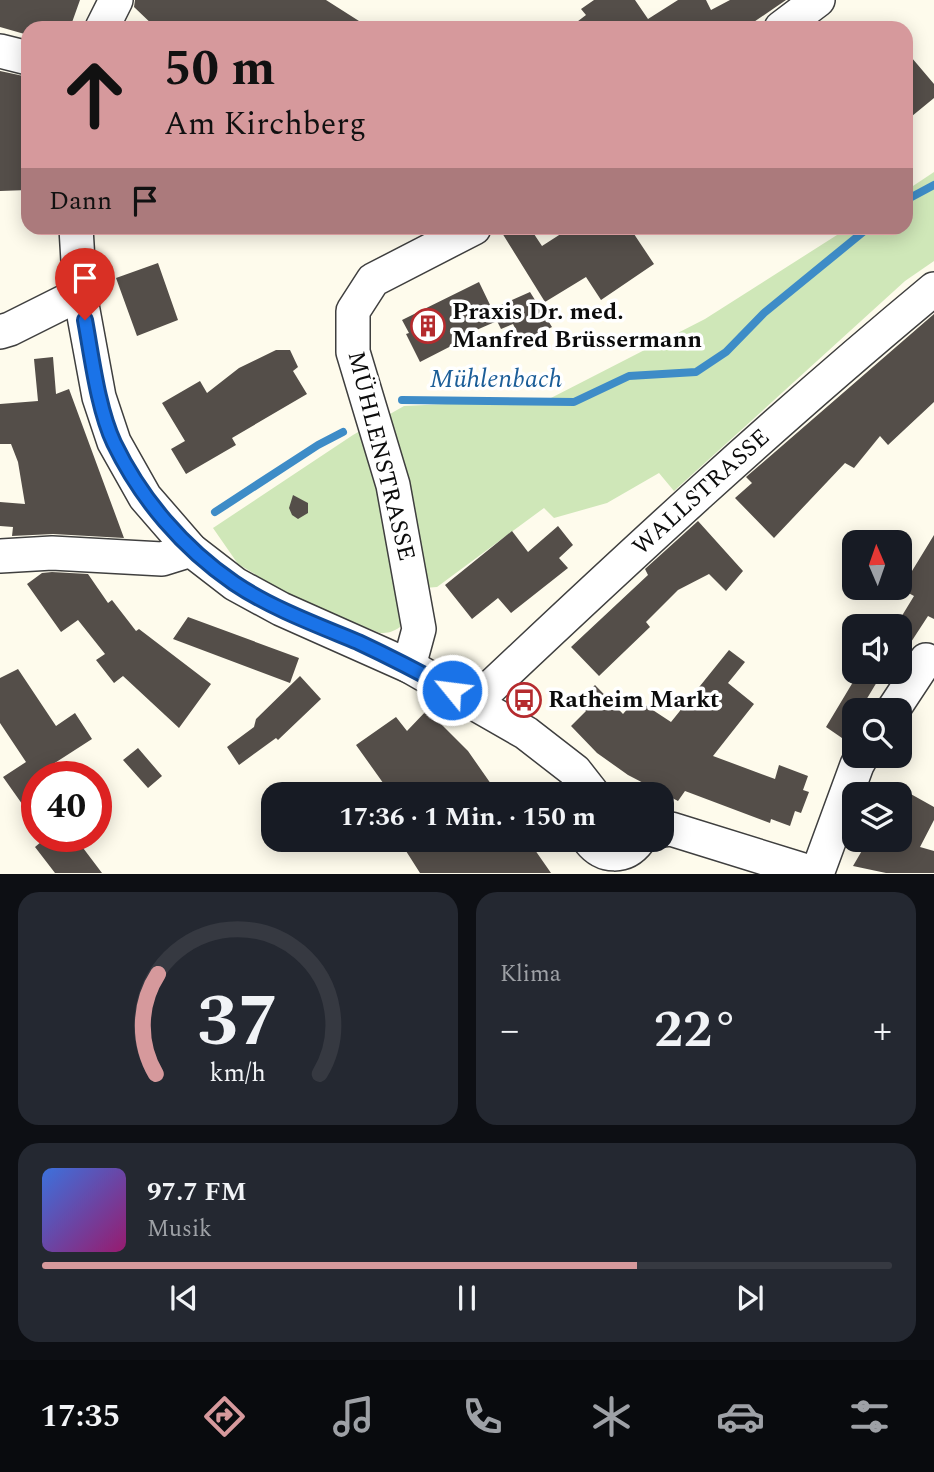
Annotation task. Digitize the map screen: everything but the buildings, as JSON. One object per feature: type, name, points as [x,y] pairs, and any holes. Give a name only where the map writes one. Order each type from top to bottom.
[{"type":"street","points":[[106,21],[116,0]]},
{"type":"street","points":[[790,21],[818,0]]},
{"type":"street","points":[[0,51],[21,56]]},
{"type":"street","points":[[76,235],[80,295],[99,397],[114,442],[145,497],[191,550],[235,584],[281,609],[408,666],[474,702],[526,733],[576,771],[584,782]]},
{"type":"street","name":"MÜHLENSTRASSE","points":[[408,666],[419,629],[393,485],[353,352],[353,311],[373,280],[460,235]]},
{"type":"street","name":"WALLSTRASSE","points":[[474,702],[614,570],[856,354],[934,289]]},
{"type":"street","points":[[0,332],[80,295]]},
{"type":"street","points":[[0,556],[52,552],[162,559],[191,550]]},
{"type":"street","points":[[901,698],[926,660]]},
{"type":"street","points":[[674,830],[817,873],[856,768]]},
{"type":"green space","points":[[934,172],[934,261],[905,281],[674,491],[659,473],[607,503],[554,518],[544,508],[437,587],[398,590],[402,616],[400,627],[395,630],[380,633],[296,599],[238,564],[213,528],[353,435],[404,406],[549,399],[705,319],[837,235],[913,235],[913,186]]},
{"type":"waterway","name":"Mühlenbach","points":[[913,196],[934,185]]},
{"type":"waterway","name":"Mühlenbach","points":[[402,400],[574,402],[629,376],[696,372],[726,352],[764,313],[859,235]]},
{"type":"waterway","name":"Mühlenbach","points":[[215,512],[318,445],[343,432]]},
{"type":"place","name":"Praxis Dr. med. Manfred Brüssermann","points":[[428,326]]},
{"type":"place","name":"Ratheim Markt","points":[[524,700]]},
{"type":"route","points":[[85,320],[99,397],[114,442],[145,497],[191,550],[235,584],[281,609],[408,666],[452,690]]}]
